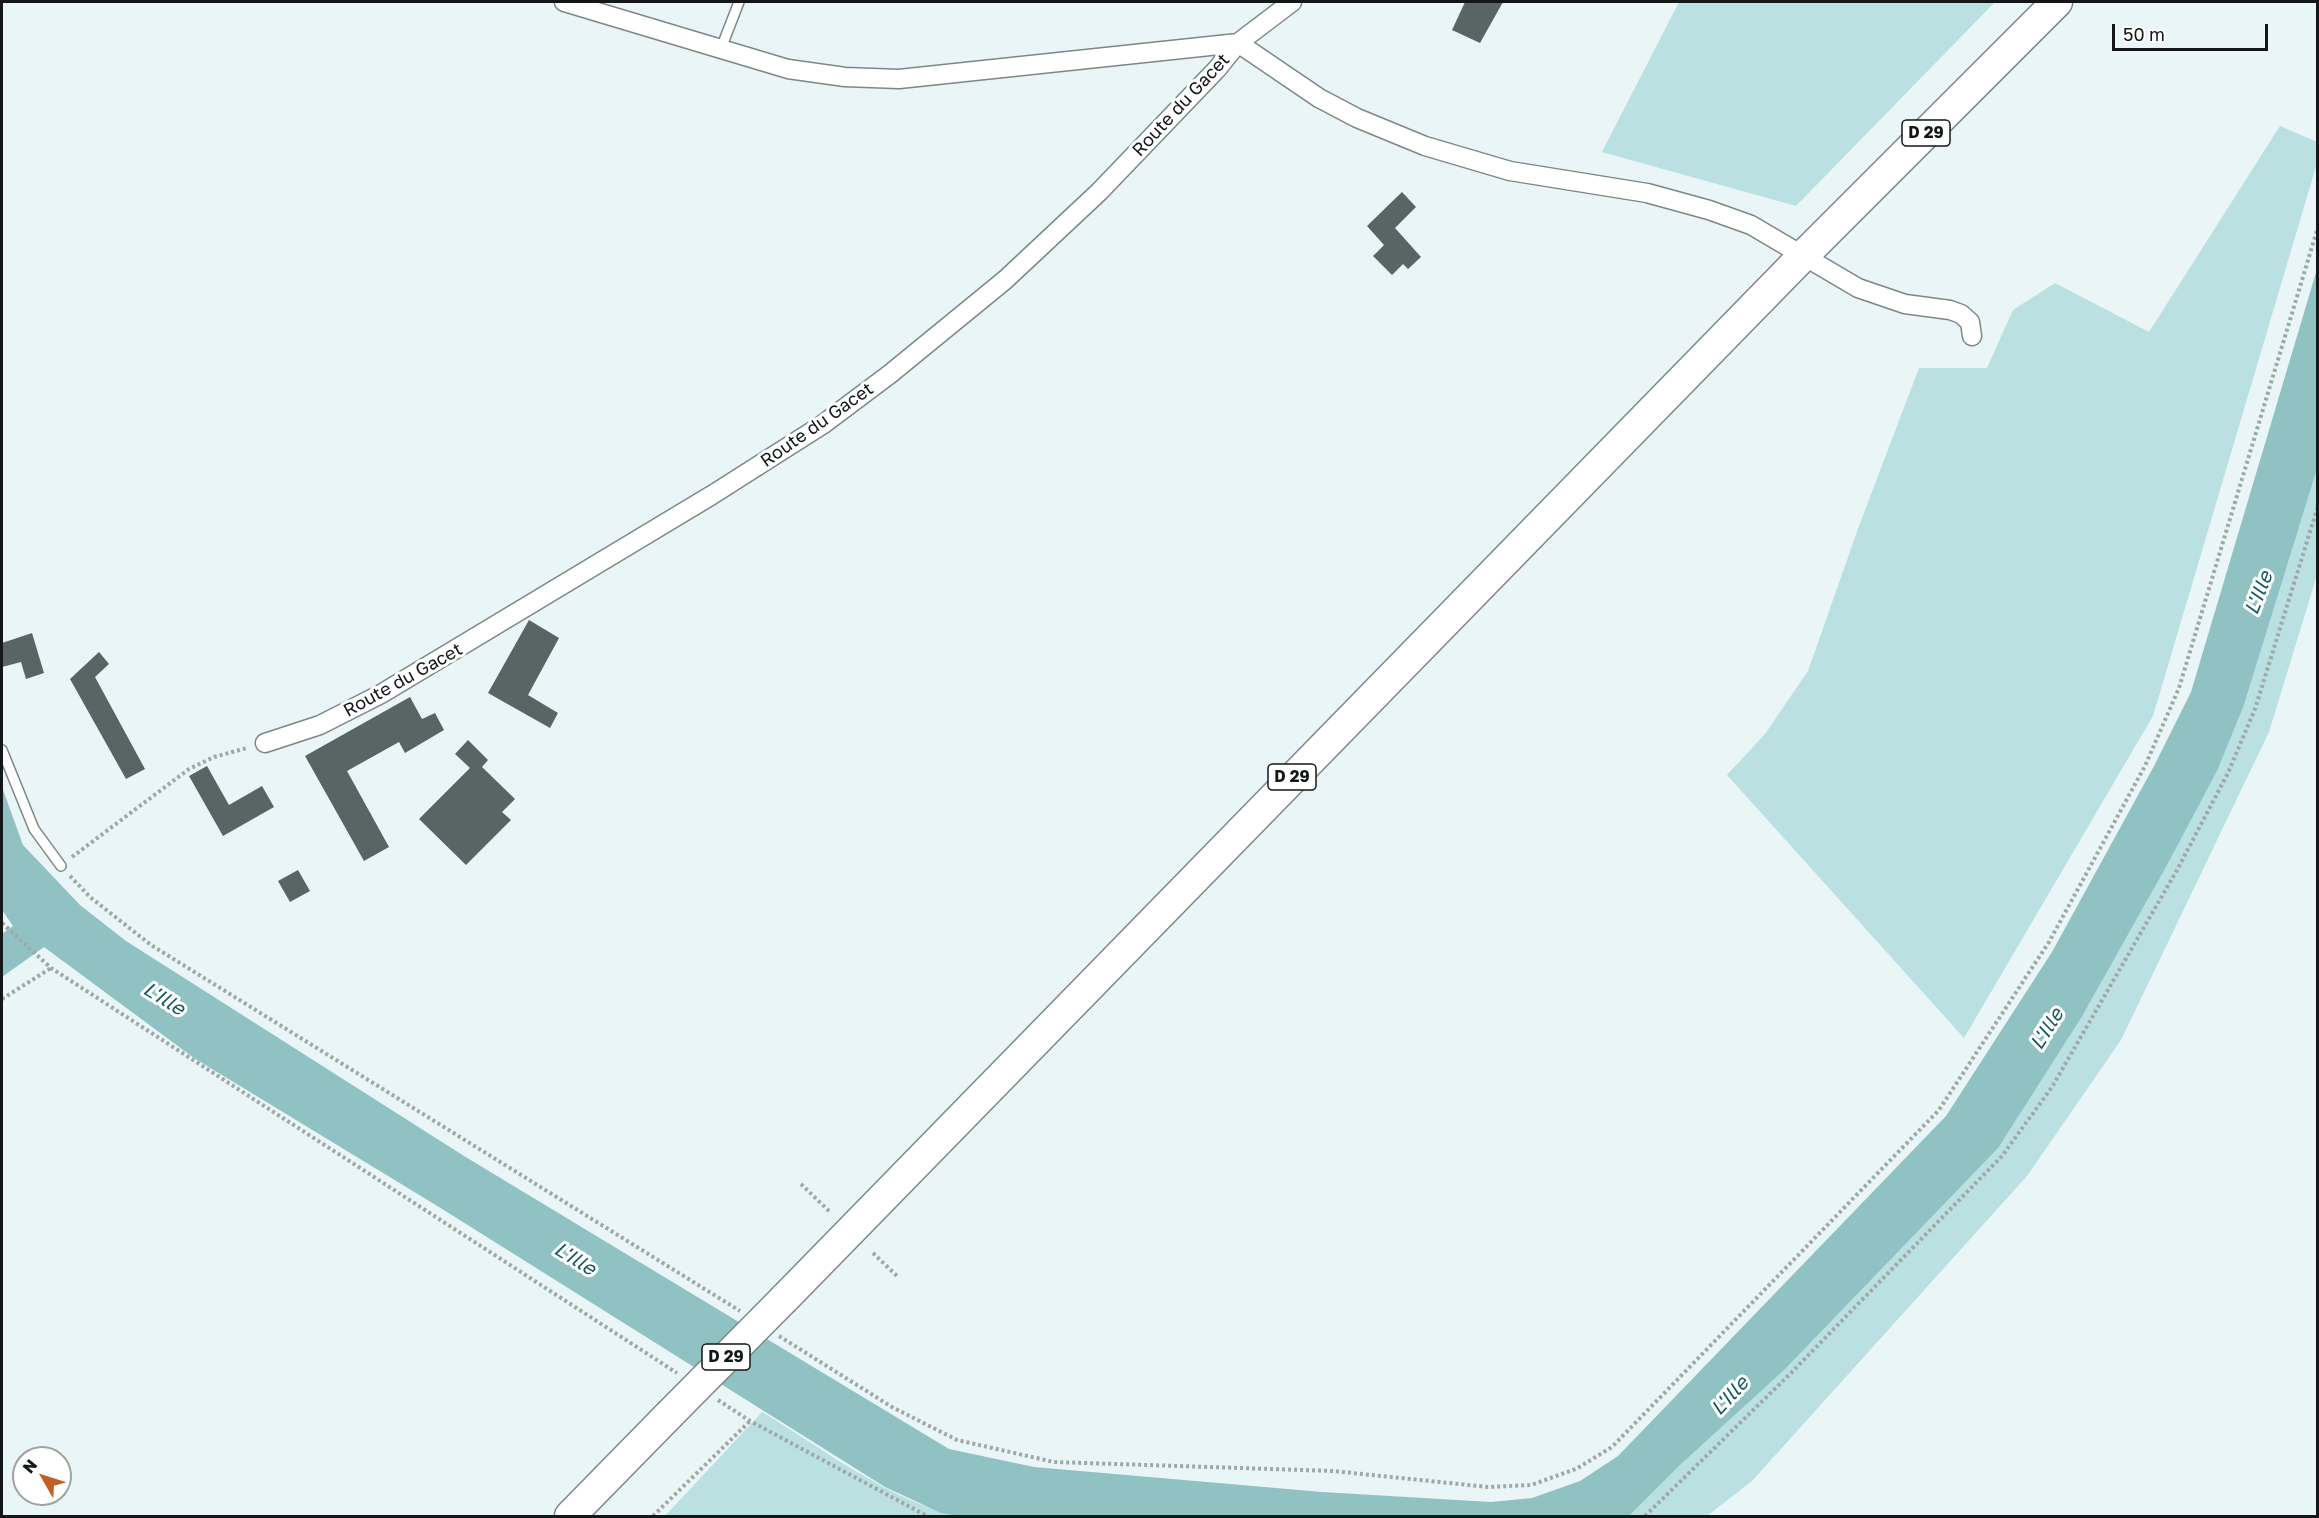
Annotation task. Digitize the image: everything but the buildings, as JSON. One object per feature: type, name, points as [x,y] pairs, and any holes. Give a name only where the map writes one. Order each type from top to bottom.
[{"type":"main road","name":"D 29","points":[[570,1516],[1802,257],[2057,2]]},
{"type":"street","points":[[564,2],[720,51],[788,69],[844,77],[899,79],[1238,43],[1319,98],[1357,118],[1425,146],[1510,171],[1647,193],[1709,210],[1751,225],[1858,288],[1905,304],[1950,310],[1960,314],[1970,322],[1972,336]]},
{"type":"street","name":"Route du Gacet","points":[[265,743],[320,725],[451,654],[822,425],[890,374],[1005,280],[1099,192],[1217,69],[1238,43],[1292,2]]},
{"type":"lane","points":[[720,51],[739,2]]},
{"type":"lane","points":[[2,750],[34,829],[61,866]]},
{"type":"path","points":[[771,1331],[892,1407],[957,1440],[1054,1462],[1333,1471],[1488,1487],[1531,1485],[1576,1469],[1612,1447],[1940,1110],[2049,942],[2145,766],[2180,688],[2318,227]]},
{"type":"path","points":[[1645,1516],[1790,1374],[2002,1156],[2052,1087],[2177,870],[2228,773],[2254,709],[2318,506]]},
{"type":"path","points":[[265,743],[214,757],[189,769],[61,866],[90,897],[151,945],[741,1312]]},
{"type":"path","points":[[2,923],[51,968],[680,1376]]},
{"type":"path","points":[[2,999],[51,968]]},
{"type":"path","points":[[801,1184],[830,1212]]},
{"type":"path","points":[[873,1253],[899,1278]]},
{"type":"path","points":[[710,1395],[750,1420],[927,1516]]},
{"type":"path","points":[[653,1516],[750,1420]]},
{"type":"shaded area","points":[[1679,2],[1995,2],[1796,206],[1602,152]]},
{"type":"shaded area","points":[[2280,126],[2317,142],[2317,163],[2153,716],[1964,1038],[1727,775],[1765,734],[1808,671],[1859,526],[1919,368],[1987,368],[2013,310],[2055,283],[2149,332]]},
{"type":"shaded area","points":[[2317,469],[2317,575],[2269,732],[2121,1040],[2027,1176],[1752,1481],[1707,1516],[1629,1516],[1681,1464],[2218,769],[2244,705]]},
{"type":"shaded area","points":[[762,1412],[882,1486],[932,1509],[957,1516],[665,1516]]},
{"type":"water","name":"L'Ille","points":[[2317,269],[2317,469],[2244,705],[2218,769],[2167,865],[2081,1018],[1998,1148],[1785,1369],[1681,1464],[1629,1516],[957,1516],[941,1513],[885,1487],[439,1207],[194,1058],[44,947],[2,977],[2,934],[13,926],[2,910],[2,787],[23,845],[80,905],[126,941],[464,1156],[949,1449],[1034,1467],[1322,1492],[1491,1502],[1532,1498],[1580,1481],[1618,1456],[1946,1116],[2052,952],[2154,766],[2191,692]]}]
